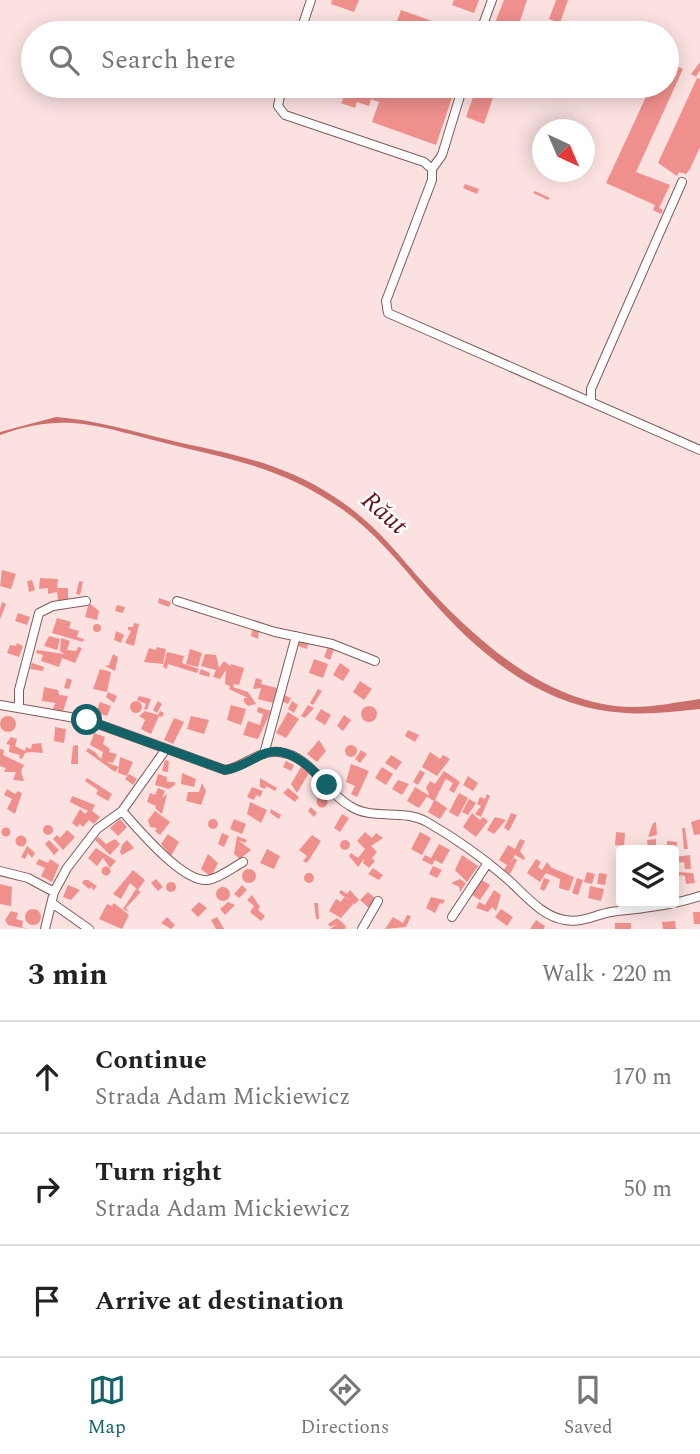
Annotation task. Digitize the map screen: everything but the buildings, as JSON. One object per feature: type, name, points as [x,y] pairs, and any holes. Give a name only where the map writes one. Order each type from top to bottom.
[{"type":"street","points":[[304,21],[311,0]]},
{"type":"street","points":[[484,21],[492,0]]},
{"type":"street","points":[[280,98],[278,106],[285,115],[424,162],[432,169]]},
{"type":"street","points":[[459,98],[442,155],[432,169],[432,180],[386,301],[388,313],[700,450]]},
{"type":"street","points":[[591,402],[591,389],[682,183]]},
{"type":"street","points":[[19,707],[19,690],[39,613],[48,607],[86,601]]},
{"type":"street","points":[[177,601],[332,644],[375,661]]},
{"type":"street","points":[[264,754],[296,636]]},
{"type":"street","points":[[0,705],[87,720],[225,770],[277,751],[293,756],[315,772],[347,805],[361,812],[419,818],[486,864],[531,902],[559,919],[583,921],[609,912],[670,906],[700,896]]},
{"type":"street","points":[[45,929],[54,892],[67,868],[88,839],[122,811],[166,749]]},
{"type":"street","points":[[122,811],[159,849],[193,877],[211,880],[243,862]]},
{"type":"street","points":[[452,918],[486,864]]},
{"type":"street","points":[[1,873],[20,876],[54,892]]},
{"type":"street","points":[[362,929],[377,901]]},
{"type":"street","points":[[52,902],[89,929]]},
{"type":"street","points":[[552,929],[559,919]]},
{"type":"shaded area","points":[[56,417],[99,423],[233,455],[293,474],[333,496],[359,515],[464,624],[514,665],[542,682],[570,695],[601,704],[641,707],[700,699],[700,709],[626,713],[596,709],[540,690],[491,658],[468,638],[387,549],[354,518],[298,483],[277,474],[235,460],[83,424],[45,424],[0,435],[0,432]]},
{"type":"route","points":[[87,720],[213,768],[225,770],[264,754],[281,752],[304,763],[327,785]]},
{"type":"water label","name":"Răut","points":[[385,512]]}]
